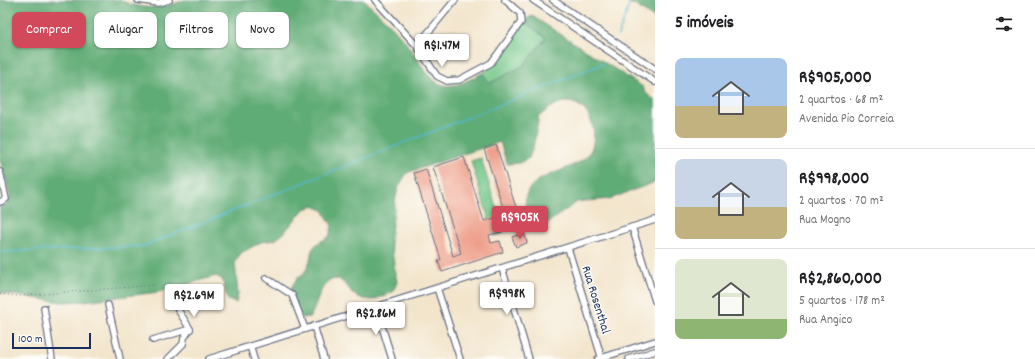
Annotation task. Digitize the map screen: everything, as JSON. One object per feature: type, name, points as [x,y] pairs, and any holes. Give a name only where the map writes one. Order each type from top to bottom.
[{"type":"street","points":[[138,0],[158,3],[169,0]]},
{"type":"street","points":[[375,0],[417,46],[437,76],[447,81],[459,80],[491,63],[522,22],[520,13],[505,0]]},
{"type":"street","points":[[417,46],[455,0]]},
{"type":"street","points":[[533,0],[655,82]]},
{"type":"street","points":[[553,0],[655,69]]},
{"type":"street","points":[[0,172],[6,199],[0,202]]},
{"type":"street","points":[[209,359],[655,220]]},
{"type":"street","points":[[632,227],[655,301]]},
{"type":"street","name":"Rua Rosenthal","points":[[568,248],[600,359]]},
{"type":"street","points":[[502,268],[529,359]]},
{"type":"street","points":[[266,278],[292,294],[305,329]]},
{"type":"street","points":[[437,288],[460,359]]},
{"type":"street","points":[[170,297],[190,329]]},
{"type":"street","points":[[108,305],[120,359]]},
{"type":"street","points":[[376,307],[392,359]]},
{"type":"street","points":[[44,308],[52,359]]},
{"type":"street","points":[[314,326],[324,359]]},
{"type":"street","points":[[153,340],[190,329]]},
{"type":"street","points":[[168,359],[183,344],[184,338],[190,329]]},
{"type":"street","points":[[600,359],[655,341]]},
{"type":"street","points":[[250,346],[254,359]]},
{"type":"street","points":[[629,359],[655,351]]},
{"type":"path","points":[[0,294],[18,296],[155,285]]},
{"type":"green space","points":[[0,0],[120,0],[136,6],[152,8],[168,6],[184,0],[365,0],[402,37],[429,75],[436,82],[444,85],[454,85],[482,73],[490,83],[523,66],[546,38],[527,23],[532,16],[643,87],[645,92],[655,101],[655,182],[610,199],[577,202],[546,224],[536,221],[531,217],[526,208],[526,196],[531,186],[551,174],[585,158],[591,150],[594,134],[590,118],[580,106],[573,103],[562,102],[539,116],[533,148],[529,158],[519,163],[507,164],[500,142],[409,172],[399,186],[396,196],[390,239],[397,282],[393,292],[373,300],[363,299],[353,294],[339,279],[329,280],[320,293],[310,317],[299,318],[291,303],[291,289],[293,284],[306,270],[313,248],[321,241],[329,237],[332,226],[323,210],[314,206],[304,209],[283,234],[275,240],[261,242],[241,253],[235,262],[238,294],[236,303],[228,300],[222,279],[216,276],[159,292],[84,301],[61,302],[0,293],[0,206],[6,205],[9,202],[10,196],[0,160]]},
{"type":"green space","points":[[619,0],[655,0],[655,19],[635,5]]},
{"type":"green space","points":[[532,16],[527,24],[546,38],[523,66],[490,83],[482,73],[494,64],[526,19]]},
{"type":"green space","points":[[481,158],[504,233],[494,236],[471,161]]},
{"type":"building","points":[[496,145],[522,226],[510,229],[484,149]]},
{"type":"building","points":[[464,157],[484,221],[498,217],[502,232],[489,235],[491,243],[500,241],[503,252],[442,272],[438,261],[441,260],[414,173],[426,169],[453,256],[461,253],[433,167]]},
{"type":"building","points":[[524,233],[527,243],[516,247],[512,237]]},
{"type":"waterway","points":[[618,36],[631,0]]},
{"type":"waterway","points":[[0,252],[144,246],[603,64]]}]
